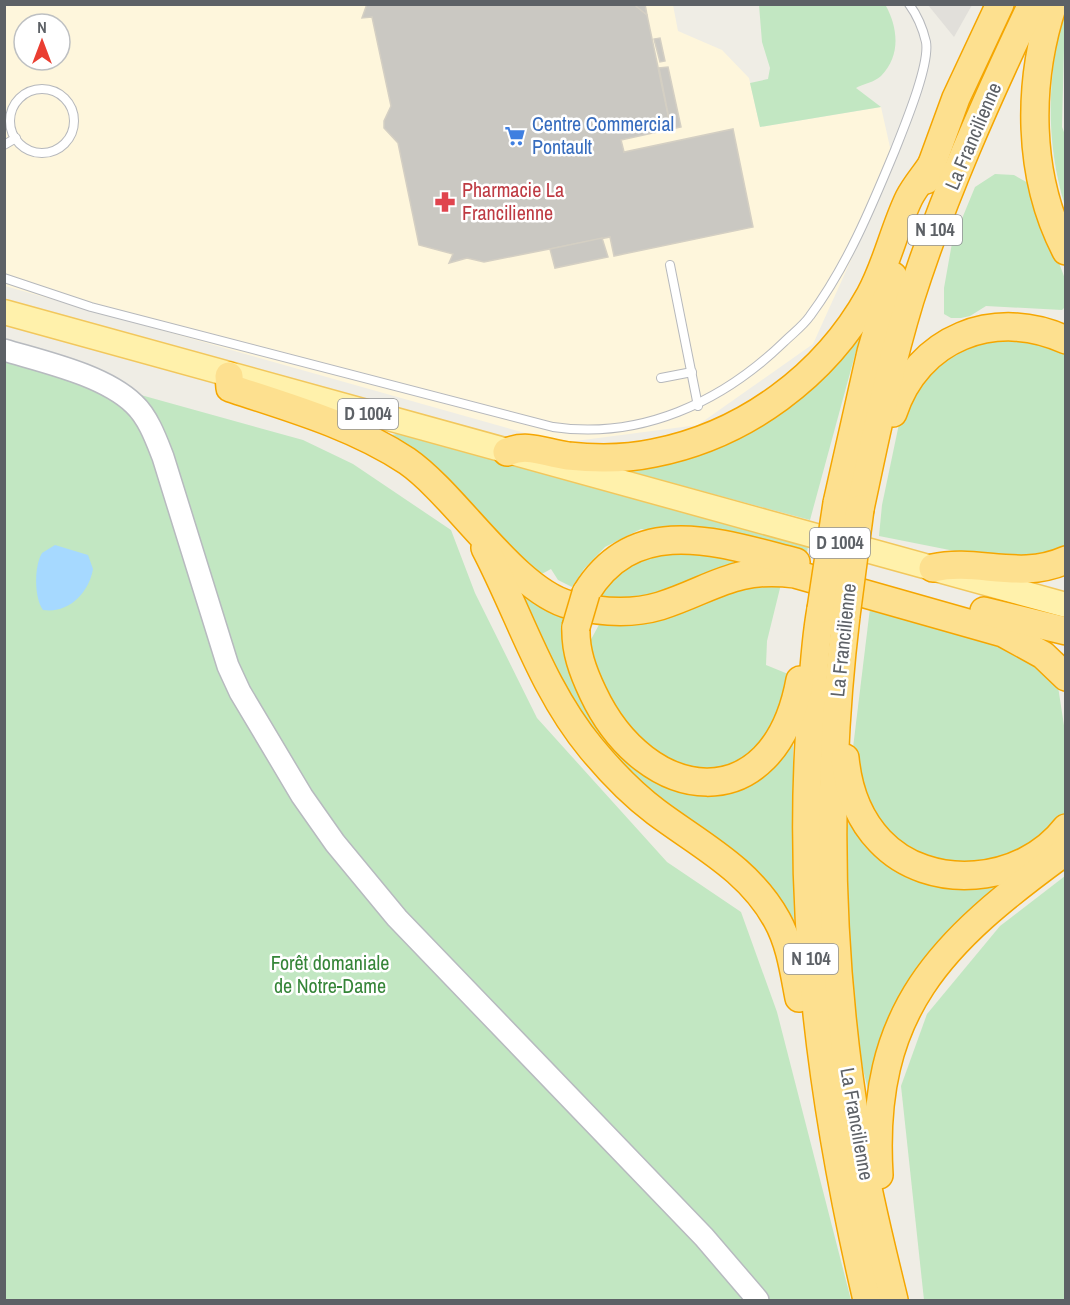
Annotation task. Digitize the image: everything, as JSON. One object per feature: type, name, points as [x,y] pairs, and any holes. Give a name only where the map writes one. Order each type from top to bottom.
[{"type":"highway","name":"La Francilienne","points":[[867,1300],[849,1222],[825,1093],[812,979],[807,881],[808,764],[829,613],[874,341],[907,232],[956,98],[1000,4]]},
{"type":"highway","name":"La Francilienne","points":[[848,506],[869,467],[892,363],[931,240],[993,86],[1032,4]]},
{"type":"highway","points":[[1053,4],[1043,35],[1036,76],[1036,134],[1044,188],[1065,251]]},
{"type":"highway","points":[[507,452],[522,446],[552,454],[590,457],[654,453],[722,432],[780,398],[829,354],[850,326],[885,264],[909,198],[932,164]]},
{"type":"highway","points":[[869,467],[906,383],[934,351],[958,338],[1003,326],[1030,328],[1065,340]]},
{"type":"highway","points":[[229,376],[230,388],[336,425],[406,461],[442,491],[474,528],[527,580],[566,604],[612,612],[628,611],[658,606],[720,580],[742,574],[776,572],[795,574],[1003,633],[1044,655],[1065,677]]},
{"type":"highway","points":[[474,528],[549,688],[590,748],[640,799],[742,874],[777,920],[786,939],[794,972],[811,1075],[825,1093]]},
{"type":"highway","points":[[829,613],[806,648],[793,711],[778,743],[761,764],[747,773],[726,780],[706,782],[688,780],[659,768],[642,756],[615,729],[596,700],[576,646],[576,627],[586,593],[605,567],[621,554],[656,541],[683,539],[766,554],[1065,631]]},
{"type":"highway","points":[[933,568],[951,564],[989,569],[1032,570],[1065,560]]},
{"type":"highway","name":"La Francilienne","points":[[829,613],[836,723],[832,818],[837,976],[858,1138],[894,1300]]},
{"type":"highway","points":[[836,723],[845,745],[850,791],[859,811],[879,840],[913,864],[954,875],[999,872],[1035,856],[1057,840],[1065,828]]},
{"type":"highway","points":[[874,1217],[881,1199],[878,1151],[881,1093],[889,1058],[906,1012],[921,986],[957,940],[1016,887],[1065,851]]},
{"type":"main road","name":"D 1004","points":[[4,312],[1065,605]]},
{"type":"street","points":[[4,350],[80,374],[116,390],[135,404],[163,457],[218,637],[240,692],[302,796],[335,843],[397,918],[704,1237],[758,1300]]},
{"type":"lane","points":[[4,278],[92,307],[553,427],[594,430],[669,416],[698,406],[763,363],[809,318],[861,231],[899,140],[925,63],[926,43],[919,21],[909,4]]},
{"type":"lane","points":[[46,89],[63,97],[74,115],[71,135],[54,150],[31,150],[16,138],[8,126],[8,112],[25,94],[46,89]]},
{"type":"lane","points":[[4,145],[16,138]]},
{"type":"lane","points":[[670,265],[698,406]]},
{"type":"lane","points":[[661,378],[692,372]]},
{"type":"shaded area","points":[[4,5],[673,5],[678,31],[722,50],[749,78],[760,127],[881,107],[894,165],[813,344],[698,425],[560,443],[5,286]]},
{"type":"shaded area","points":[[928,5],[972,5],[954,37]]},
{"type":"green space","points":[[759,5],[886,6],[895,33],[895,51],[892,60],[881,76],[856,88],[881,107],[760,127],[750,83],[768,79],[770,68],[762,42]]},
{"type":"green space","points":[[1065,8],[1062,127],[1066,137],[1065,206],[1054,156],[1051,107],[1055,58]]},
{"type":"green space","points":[[995,174],[1014,175],[1030,184],[1065,279],[1065,307],[1062,310],[986,306],[970,316],[961,318],[951,318],[944,314],[944,288],[952,243],[975,187]]},
{"type":"green space","points":[[865,318],[810,520],[616,468],[728,442],[767,423],[822,380]]},
{"type":"green space","points":[[1024,333],[1065,348],[1065,548],[1015,563],[879,536],[882,505],[904,400],[941,358],[974,340]]},
{"type":"green space","name":"Forêt domaniale de Notre-Dame","points":[[4,357],[303,440],[353,464],[451,530],[475,593],[537,718],[667,862],[741,912],[777,1012],[851,1300],[5,1300]]},
{"type":"green space","points":[[404,433],[809,542],[806,557],[641,529],[605,547],[584,569],[572,587],[558,580],[551,569],[536,577],[395,445],[390,435]]},
{"type":"green space","points":[[655,547],[794,565],[619,606],[594,596],[610,573]]},
{"type":"green space","points":[[782,580],[767,641],[766,665],[793,676],[758,757],[723,772],[684,770],[652,755],[601,691],[588,645],[601,621],[733,585]]},
{"type":"green space","points":[[524,589],[567,609],[579,682],[688,788],[793,738],[794,938],[651,797],[574,712],[520,596]]},
{"type":"green space","points":[[871,600],[997,640],[1057,680],[1065,732],[1065,812],[1047,836],[1021,857],[973,866],[924,858],[895,841],[865,803],[852,756]]},
{"type":"green space","points":[[854,812],[897,864],[1030,865],[962,920],[937,945],[916,973],[900,1010],[874,1110],[858,1043],[850,974],[843,834]]},
{"type":"green space","points":[[1065,876],[1065,1300],[924,1300],[901,1086],[927,1014],[1000,926]]},
{"type":"water","points":[[55,545],[88,555],[93,569],[87,586],[76,600],[61,609],[43,610],[38,598],[36,574],[42,553]]},
{"type":"building","name":"Centre Commercial Pontault","points":[[367,4],[634,4],[647,15],[671,129],[621,140],[624,152],[733,129],[753,227],[614,256],[610,237],[484,262],[467,258],[449,263],[453,254],[419,245],[398,143],[384,128],[384,121],[391,106],[372,17],[362,18]]},
{"type":"building","points":[[634,4],[645,4],[647,15],[637,7]]},
{"type":"building","points":[[660,38],[665,61],[660,62],[654,39]]},
{"type":"building","points":[[668,67],[681,127],[671,129],[659,68]]},
{"type":"building","points":[[602,238],[608,257],[555,268],[550,249]]},
{"type":"place","name":"Centre Commercial Pontault","points":[[515,136]]},
{"type":"place","name":"Pharmacie La Francilienne","points":[[445,202]]}]
